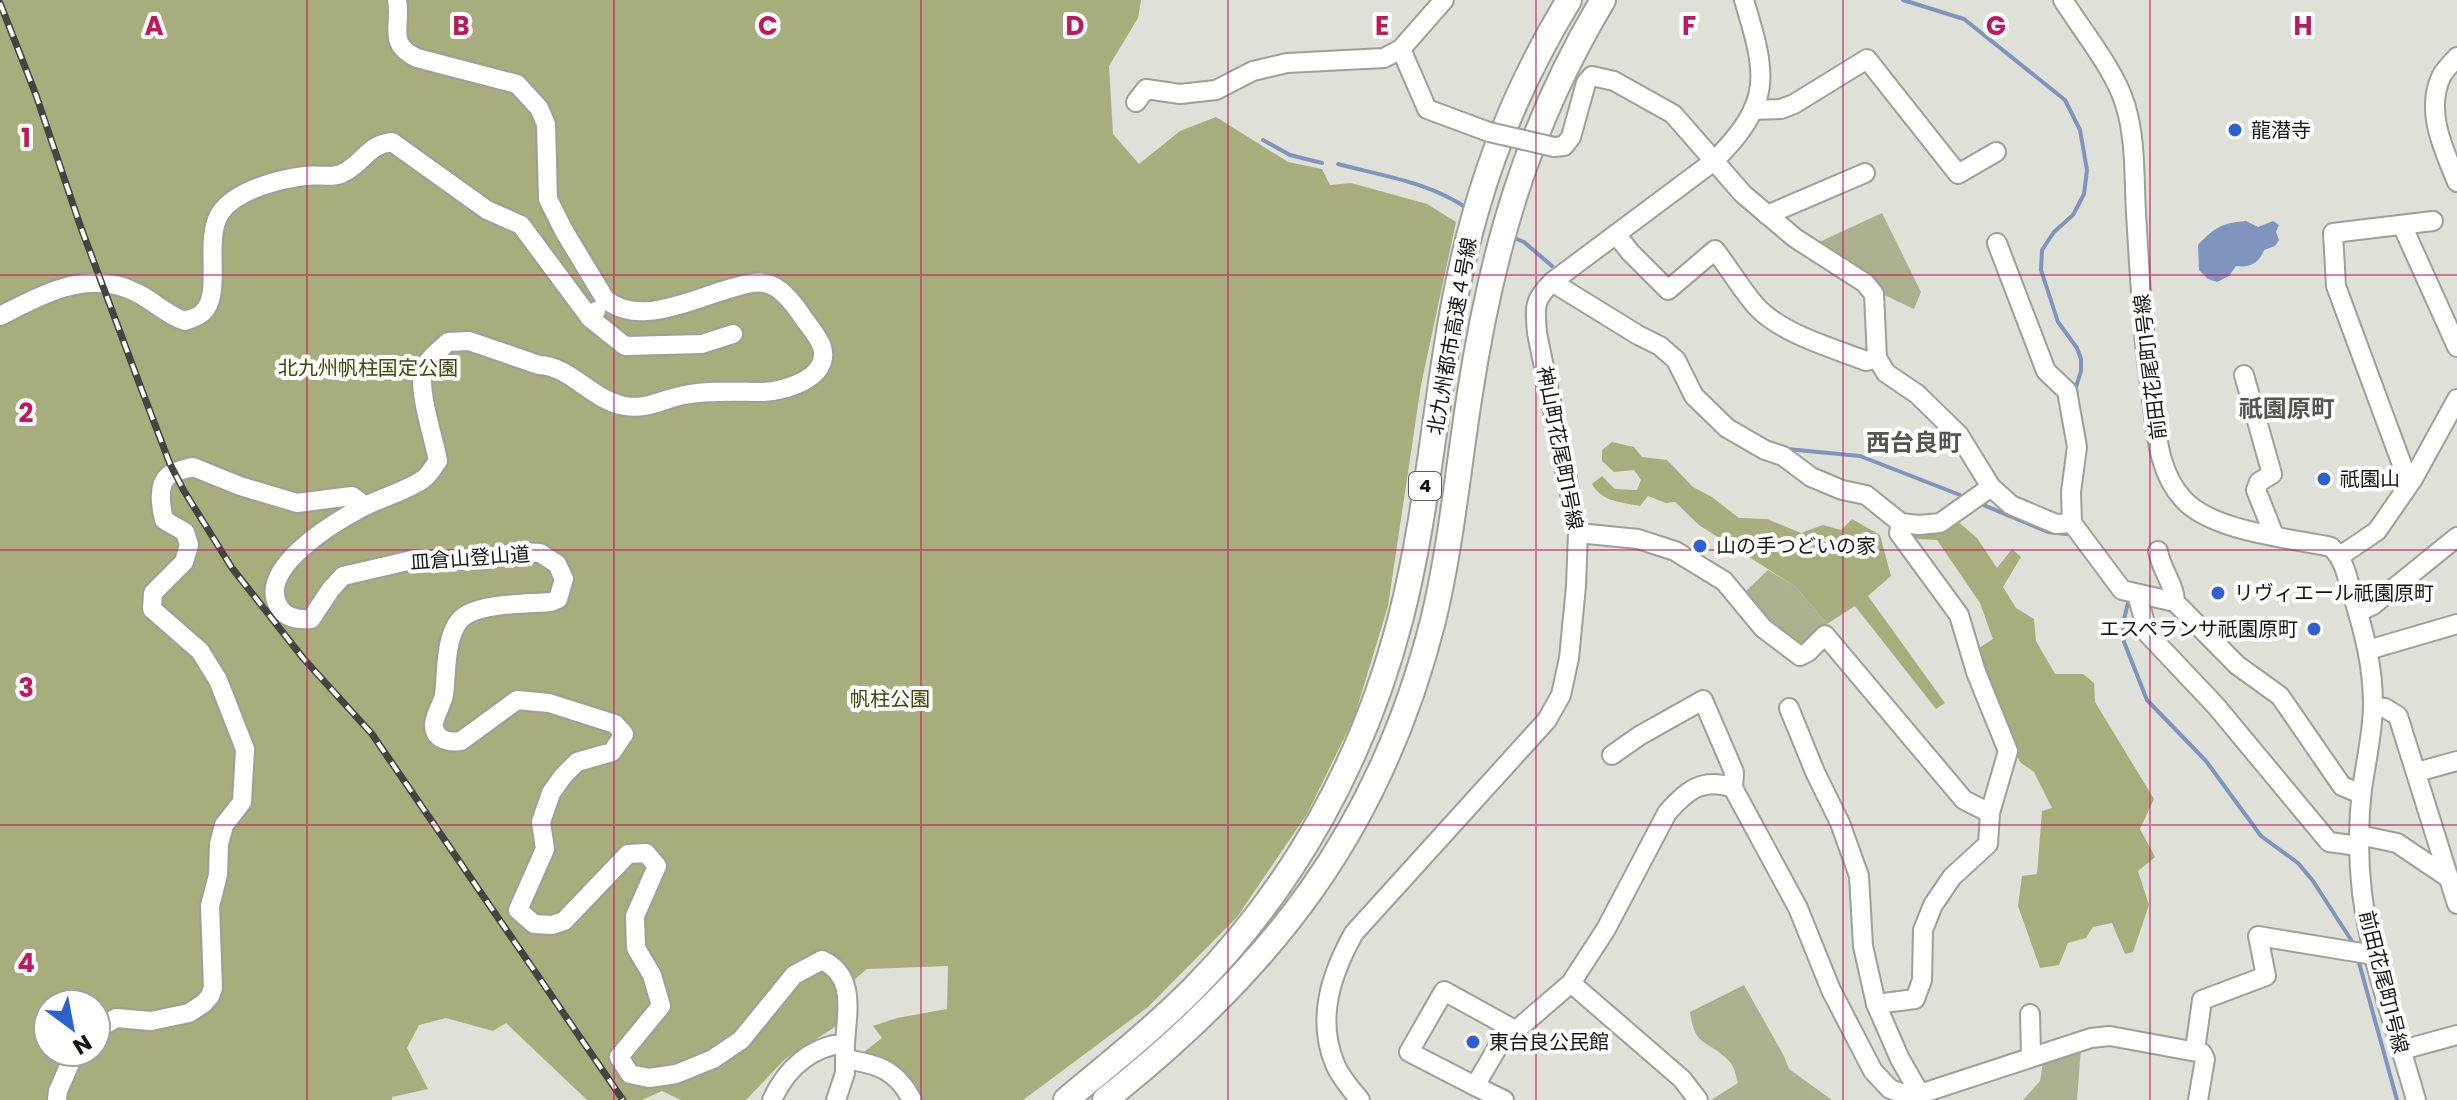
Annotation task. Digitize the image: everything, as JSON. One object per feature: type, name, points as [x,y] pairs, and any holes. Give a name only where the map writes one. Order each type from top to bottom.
[{"type":"highway","name":"北九州都市高速４号線","points":[[1066,1100],[1153,1026],[1225,954],[1256,917],[1284,878],[1330,802],[1373,709],[1401,616],[1413,559],[1450,329],[1475,211],[1519,95],[1569,0]]},
{"type":"highway","name":"北九州都市高速４号線","points":[[1105,1100],[1170,1047],[1246,973],[1307,899],[1359,816],[1403,717],[1433,619],[1493,269],[1521,171],[1558,82],[1603,0]]},
{"type":"street","points":[[397,0],[398,41],[404,52],[517,84],[539,108],[546,124],[548,199],[605,299],[590,318]]},
{"type":"street","points":[[1136,102],[1146,89],[1180,94],[1216,90],[1253,71],[1287,63],[1384,58],[1401,49],[1444,0]]},
{"type":"street","name":"神山町花尾町1号線","points":[[1360,1100],[1336,1067],[1329,1045],[1329,990],[1338,962],[1354,933],[1547,720],[1561,695],[1569,658],[1578,533],[1537,333],[1535,306],[1552,282],[1714,161],[1750,119],[1759,93],[1762,70],[1759,48],[1744,0]]},
{"type":"street","name":"前田花尾町1号線","points":[[2063,0],[2118,85],[2130,126],[2148,373],[2163,463],[2170,481],[2182,498],[2209,518],[2331,547],[2340,556],[2358,612],[2368,650],[2373,707],[2358,840],[2362,953],[2402,1050],[2416,1100]]},
{"type":"street","points":[[1401,49],[1427,109],[1489,132],[1554,147],[1564,146],[1571,137],[1586,83],[1592,76],[1614,81],[1673,114],[1743,194],[1795,238],[1865,283],[1874,294],[1877,358],[1886,373],[1917,394],[1959,435],[1991,487],[2011,505],[2056,524],[2072,523]]},
{"type":"street","points":[[2457,57],[2442,75],[2435,100],[2435,119],[2457,182]]},
{"type":"street","points":[[1753,110],[1781,109],[1794,104],[1867,59],[1958,174],[1996,152]]},
{"type":"street","points":[[0,316],[32,300],[83,282],[114,283],[138,293],[169,316],[185,321],[202,314],[211,302],[212,239],[220,213],[240,196],[266,184],[307,175],[338,176],[356,166],[376,144],[392,142],[487,210],[521,225],[590,318],[625,346],[702,344],[733,334]]},
{"type":"street","points":[[1767,215],[1865,173]]},
{"type":"street","points":[[2413,479],[2404,470],[2336,286],[2333,233],[2433,221]]},
{"type":"street","points":[[2402,225],[2457,347]]},
{"type":"street","points":[[1616,234],[1668,290],[1715,250],[1756,306],[1771,319],[1785,328],[1866,361],[1877,358]]},
{"type":"street","points":[[1997,243],[2046,371],[2067,391],[2077,447],[2071,492],[2072,523],[2131,592],[2148,634],[2216,706],[2329,842],[2358,840],[2397,843],[2449,878]]},
{"type":"street","name":"皿倉山登山道","points":[[605,299],[614,306],[638,311],[674,307],[726,289],[763,282],[777,287],[799,311],[822,346],[823,359],[819,370],[803,382],[777,391],[685,394],[645,407],[625,406],[600,398],[550,365],[539,365],[469,341],[448,342],[423,371],[424,400],[438,461],[425,479],[365,506],[321,533],[281,568],[275,586],[277,604],[284,614],[297,620],[311,619],[343,576],[412,560],[484,560],[516,552],[540,553],[557,564],[564,579],[558,599],[478,610],[464,616],[455,626],[445,666],[444,696],[434,725],[443,741],[461,741],[517,700],[549,703],[615,724],[624,734],[612,752],[577,762],[551,793],[541,822],[545,849],[518,910],[534,924],[552,925],[564,921],[628,854],[646,853],[657,866],[635,916],[636,948],[652,975],[661,1006],[619,1057],[630,1074],[649,1078],[676,1074],[713,1059],[741,1040],[794,975],[822,960],[836,967],[847,989],[845,1051]]},
{"type":"street","points":[[1552,282],[1660,346],[1676,360],[1694,396],[1727,428],[1755,445],[1783,456],[1811,477],[1842,490],[1866,495],[1901,523],[1940,523],[1991,487]]},
{"type":"street","points":[[2244,375],[2272,474],[2259,482],[2256,490],[2274,535]]},
{"type":"street","points":[[2340,556],[2377,531],[2413,479],[2457,399]]},
{"type":"street","points":[[112,1020],[116,1018],[151,1021],[189,1013],[210,996],[213,988],[210,906],[218,875],[219,844],[224,825],[242,802],[245,749],[218,680],[200,651],[152,609],[153,593],[184,562],[189,545],[185,532],[164,520],[160,503],[165,481],[169,475],[193,467],[240,486],[297,503],[352,496],[365,506]]},
{"type":"street","points":[[1876,1004],[1915,999],[1922,980],[1923,930],[1933,905],[1952,877],[1988,844],[1990,813],[2008,751],[1976,672],[1959,615],[1899,533],[1901,523]]},
{"type":"street","points":[[1578,533],[1638,539],[1675,551],[1724,581],[1763,628],[1800,656],[1825,635],[1964,800],[1990,813]]},
{"type":"street","points":[[2358,612],[2373,605],[2457,537]]},
{"type":"street","points":[[2158,551],[2160,567],[2175,592],[2175,602]]},
{"type":"street","points":[[2131,592],[2175,602],[2237,665],[2280,696],[2342,786],[2361,794]]},
{"type":"street","points":[[2368,650],[2457,624]]},
{"type":"street","points":[[1612,755],[1703,700],[1734,772],[1733,788],[1798,908],[1831,990],[1873,1071],[1890,1089],[1904,1094],[1920,1094],[2031,1056],[2091,1038],[2110,1036],[2202,1053],[2205,1059],[2198,1100]]},
{"type":"street","points":[[2373,707],[2385,708],[2398,716],[2457,904]]},
{"type":"street","points":[[1789,708],[1840,823],[1859,876],[1863,946],[1876,1004],[1900,1059],[1920,1094]]},
{"type":"street","points":[[2417,772],[2457,761]]},
{"type":"street","points":[[1475,1086],[1499,1045],[1571,983],[1606,929],[1667,813],[1681,797],[1699,786],[1717,782],[1733,788]]},
{"type":"street","points":[[2195,1050],[2202,1000],[2266,976],[2258,936],[2362,953]]},
{"type":"street","points":[[1571,983],[1682,1079],[1698,1100]]},
{"type":"street","points":[[1504,1100],[1409,1052],[1444,991],[1515,1030]]},
{"type":"street","points":[[2030,1014],[2031,1056]]},
{"type":"street","points":[[2402,1050],[2457,1035]]},
{"type":"street","points":[[772,1100],[779,1083],[797,1063],[826,1045],[873,1063],[894,1076],[912,1100]]},
{"type":"street","points":[[836,1100],[845,1073],[845,1051]]},
{"type":"street","points":[[57,1100],[68,1068]]},
{"type":"green space","points":[[0,0],[1141,0],[1138,18],[1109,66],[1113,134],[1139,164],[1180,131],[1216,117],[1288,162],[1322,169],[1330,185],[1351,183],[1427,204],[1456,222],[1421,385],[1388,606],[1354,718],[1307,814],[1237,917],[1148,1007],[1023,1100],[917,1100],[860,1055],[882,1038],[873,1026],[897,1018],[947,1009],[948,966],[867,969],[855,979],[838,1025],[785,1059],[746,1100],[681,1100],[662,1091],[642,1100],[587,1100],[506,1023],[493,1031],[446,1018],[419,1025],[407,1048],[428,1089],[392,1097],[392,1100],[0,1100]]},
{"type":"green space","points":[[1882,213],[1921,292],[1914,309],[1878,292],[1817,243]]},
{"type":"green space","points":[[1612,442],[1634,447],[1642,457],[1667,460],[1693,487],[1739,518],[1767,519],[1801,533],[1823,525],[1841,530],[1852,519],[1880,535],[1891,576],[1868,596],[1945,703],[1936,709],[1855,606],[1827,624],[1796,587],[1699,525],[1675,502],[1666,503],[1648,496],[1640,506],[1601,494],[1592,484],[1602,476],[1615,489],[1637,490],[1641,480],[1634,470],[1614,472],[1602,461],[1602,450]]},
{"type":"green space","points":[[1955,519],[1977,538],[1997,568],[2012,549],[2021,557],[2003,587],[2016,608],[2034,619],[2036,641],[2055,674],[2083,674],[2094,683],[2095,702],[2154,799],[2140,829],[2155,857],[2138,871],[2149,905],[2133,952],[2125,954],[2112,923],[2093,927],[2086,938],[2068,943],[2059,965],[2040,968],[2018,906],[2022,876],[2037,874],[2042,811],[2052,808],[2034,772],[2021,763],[2014,751],[1976,650],[1993,639],[1980,603],[1937,540],[1918,539],[1906,533]]},
{"type":"green space","points":[[1768,570],[1796,587],[1827,624],[1802,649],[1764,622],[1742,595]]},
{"type":"green space","points":[[1744,985],[1789,1069],[1832,1100],[1711,1100],[1738,1083],[1730,1062],[1699,1038],[1690,1012]]},
{"type":"green space","points":[[2081,1047],[2077,1100],[2023,1100],[2040,1081],[2043,1062]]},
{"type":"water","points":[[2246,221],[2258,227],[2273,221],[2279,225],[2276,232],[2279,240],[2275,246],[2264,250],[2253,264],[2236,266],[2229,276],[2217,282],[2208,279],[2199,270],[2198,245],[2219,227]]},
{"type":"waterway","points":[[1903,0],[1964,19],[2065,100],[2080,130],[2087,170],[2084,194],[2073,215],[2054,232],[2042,250],[2041,270],[2058,322],[2077,348],[2081,359],[2077,398]]},
{"type":"waterway","points":[[1263,140],[1290,155],[1322,163]]},
{"type":"waterway","points":[[1338,164],[1422,186],[1468,209]]},
{"type":"waterway","points":[[1512,237],[1524,242],[1552,266]]},
{"type":"waterway","points":[[2080,415],[2085,442]]},
{"type":"waterway","points":[[1787,449],[1860,456],[1960,495]]},
{"type":"waterway","points":[[1981,504],[2048,532],[2066,534]]},
{"type":"waterway","points":[[2129,599],[2123,623],[2124,642],[2147,700],[2206,761],[2261,836],[2298,863],[2355,946]]},
{"type":"waterway","points":[[2358,959],[2397,1100]]},
{"type":"railway","points":[[0,3],[138,380],[170,464],[184,491],[232,568],[303,658],[372,734],[623,1100]]},
{"type":"place","name":"龍潜寺","points":[[2235,130]]},
{"type":"place","name":"祇園山","points":[[2324,479]]},
{"type":"place","name":"山の手つどいの家","points":[[1700,546]]},
{"type":"place","name":"リヴィエール祇園原町","points":[[2218,593]]},
{"type":"place","name":"エスペランサ祇園原町","points":[[2314,629]]},
{"type":"place","name":"東台良公民館","points":[[1473,1042]]},
{"type":"district","name":"祇園原町","points":[[2287,409]]},
{"type":"district","name":"西台良町","points":[[1914,443]]},
{"type":"park label","name":"北九州帆柱国定公園","points":[[368,368]]},
{"type":"park label","name":"帆柱公園","points":[[890,699]]}]
